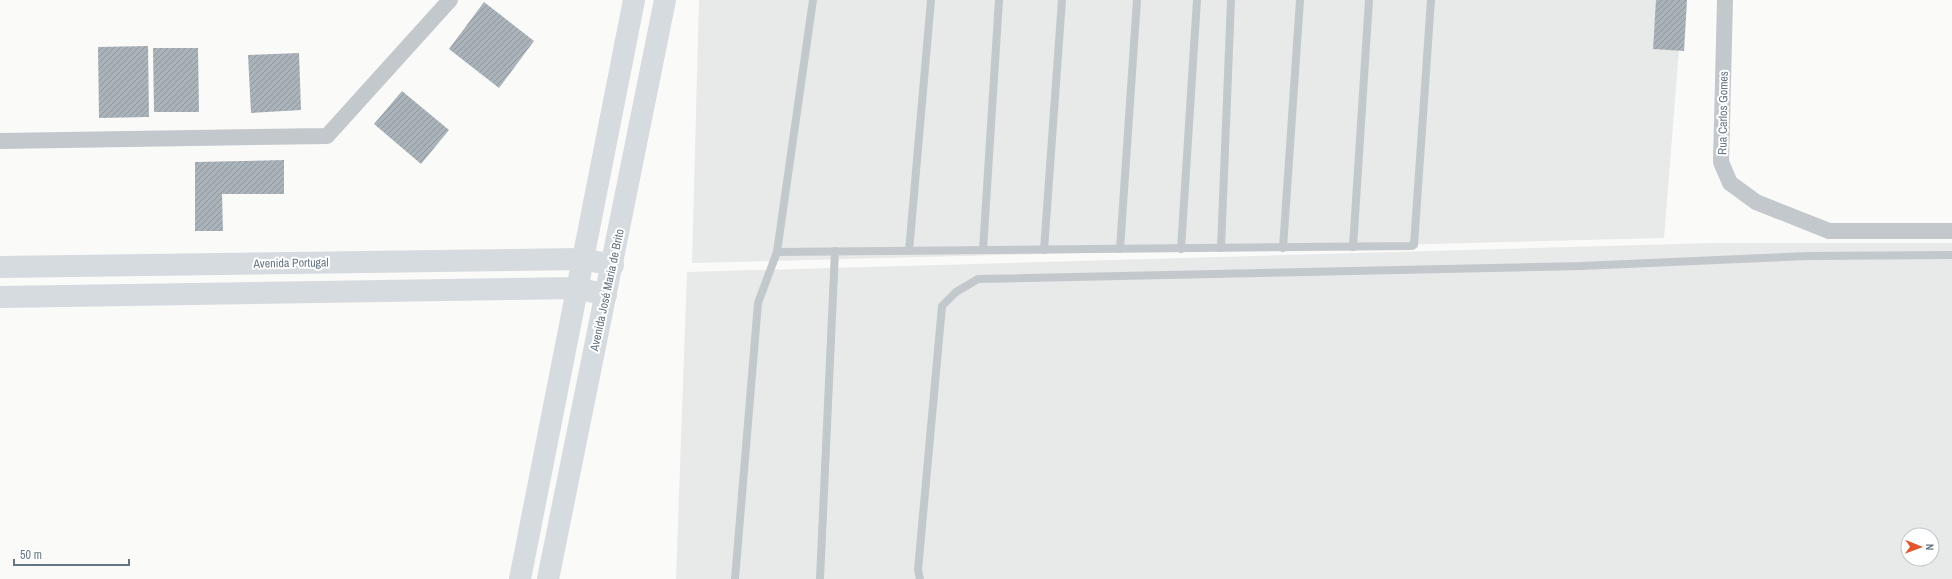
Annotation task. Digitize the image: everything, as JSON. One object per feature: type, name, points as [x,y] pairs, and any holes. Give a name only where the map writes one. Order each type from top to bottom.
[{"type":"main road","points":[[520,579],[634,0]]},
{"type":"main road","name":"Avenida José Maria de Brito","points":[[548,579],[613,265],[665,0]]},
{"type":"main road","name":"Avenida Portugal","points":[[0,267],[582,259],[613,265]]},
{"type":"main road","points":[[0,297],[577,288],[606,295]]},
{"type":"street","points":[[0,141],[328,136],[450,0]]},
{"type":"street","name":"Rua Carlos Gomes","points":[[1725,0],[1722,162],[1730,183],[1756,202],[1829,232],[1952,231]]},
{"type":"lane","points":[[735,579],[758,303],[778,252],[812,0]]},
{"type":"lane","points":[[909,251],[931,0]]},
{"type":"lane","points":[[983,250],[999,0]]},
{"type":"lane","points":[[1044,250],[1062,0]]},
{"type":"lane","points":[[1120,249],[1137,0]]},
{"type":"lane","points":[[1181,248],[1197,0]]},
{"type":"lane","points":[[1221,248],[1231,0]]},
{"type":"lane","points":[[1284,248],[1300,0]]},
{"type":"lane","points":[[1353,247],[1369,0]]},
{"type":"lane","points":[[778,252],[1412,246],[1414,245],[1431,0]]},
{"type":"lane","points":[[820,579],[835,252]]},
{"type":"lane","points":[[920,579],[918,570],[942,306],[956,292],[978,279],[1573,266],[1809,256],[1952,255]]},
{"type":"shaded area","points":[[699,0],[1683,0],[1664,238],[692,263]]},
{"type":"shaded area","points":[[1713,243],[1952,243],[1952,579],[676,579],[687,272]]},
{"type":"building","points":[[1656,0],[1687,0],[1684,51],[1653,49]]},
{"type":"building","points":[[484,2],[534,41],[499,88],[449,49]]},
{"type":"building","points":[[148,46],[149,117],[99,118],[98,47]]},
{"type":"building","points":[[153,48],[198,48],[199,112],[154,112]]},
{"type":"building","points":[[299,53],[301,110],[251,113],[248,55]]},
{"type":"building","points":[[402,91],[449,130],[421,164],[374,124]]},
{"type":"building","points":[[284,160],[284,194],[222,194],[223,231],[195,231],[195,162]]}]
